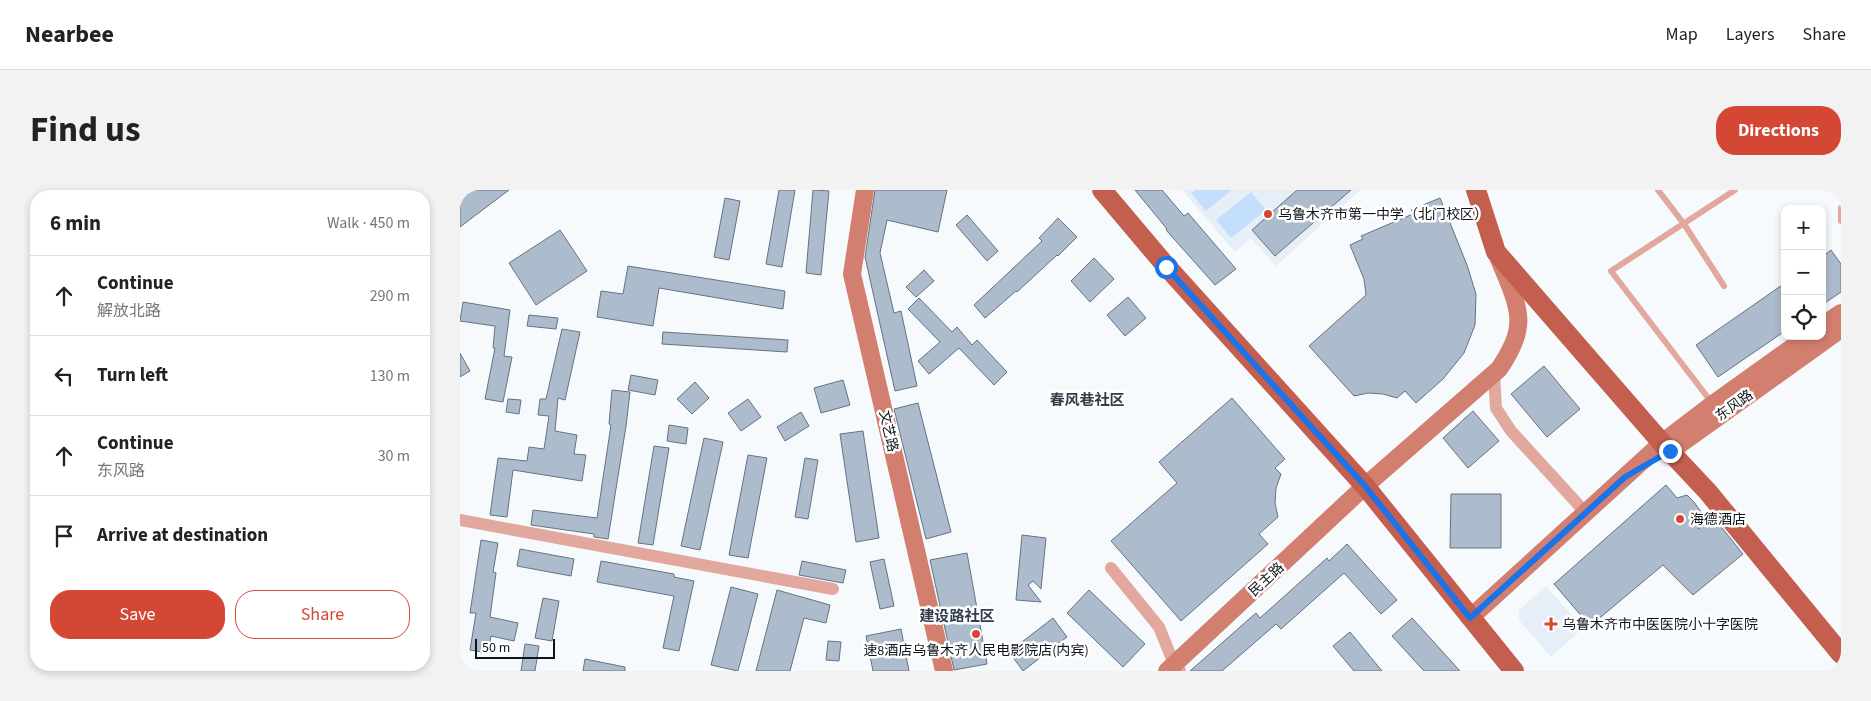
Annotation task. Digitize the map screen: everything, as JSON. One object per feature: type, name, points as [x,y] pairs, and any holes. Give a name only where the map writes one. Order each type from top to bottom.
[{"type":"main road","name":"文艺路","points":[[865,190],[852,274],[944,671]]},
{"type":"main road","points":[[1102,190],[1166,267],[1365,486],[1514,671]]},
{"type":"main road","points":[[1476,190],[1496,252],[1666,447],[1708,492],[1841,654]]},
{"type":"main road","name":"民主路","points":[[1174,669],[1365,486],[1494,374],[1508,356],[1519,326],[1511,288],[1496,252]]},
{"type":"main road","points":[[1826,323],[1841,313]]},
{"type":"main road","name":"东风路","points":[[1470,618],[1625,477],[1666,447],[1841,329]]},
{"type":"main road","name":"东风路","points":[[1666,447],[1713,404],[1802,340]]},
{"type":"street","points":[[1494,374],[1496,408],[1511,431],[1586,513]]},
{"type":"street","points":[[460,520],[833,589]]},
{"type":"street","points":[[1111,568],[1159,628],[1174,669]]},
{"type":"lane","points":[[1658,190],[1684,224],[1724,286]]},
{"type":"lane","points":[[1713,404],[1611,271],[1735,190]]},
{"type":"lane","points":[[1841,208],[1841,221]]},
{"type":"shaded area","name":"乌鲁木齐市第一中学（北门校区）","points":[[1182,190],[1360,190],[1276,266],[1251,238],[1235,252]]},
{"type":"shaded area","points":[[1195,190],[1232,190],[1206,211],[1191,193]]},
{"type":"shaded area","points":[[1251,192],[1266,210],[1231,238],[1216,220]]},
{"type":"shaded area","name":"乌鲁木齐市中医医院小十字医院","points":[[1546,586],[1583,628],[1551,657],[1519,620],[1519,610]]},
{"type":"building","points":[[460,190],[509,190],[460,227]]},
{"type":"building","points":[[779,190],[795,190],[782,267],[766,264]]},
{"type":"building","points":[[813,190],[829,191],[821,275],[806,273]]},
{"type":"building","points":[[875,190],[947,190],[938,232],[887,220],[880,253],[894,313],[901,311],[917,386],[895,391],[865,257]]},
{"type":"building","points":[[1135,190],[1162,190],[1184,216],[1188,213],[1236,269],[1215,285],[1166,230]]},
{"type":"building","points":[[1297,190],[1351,190],[1275,256],[1252,230]]},
{"type":"building","points":[[725,198],[740,201],[729,260],[714,257]]},
{"type":"building","points":[[1440,198],[1467,265],[1476,294],[1475,325],[1464,353],[1443,379],[1416,403],[1405,391],[1397,398],[1383,394],[1368,393],[1354,396],[1309,346],[1366,295],[1364,279],[1350,245],[1363,239],[1361,236],[1413,214],[1411,210]]},
{"type":"building","points":[[967,215],[998,251],[987,261],[956,225]]},
{"type":"building","points":[[1058,218],[1077,237],[1058,256],[985,318],[974,305],[1042,241],[1039,238]]},
{"type":"building","points":[[560,230],[587,271],[536,305],[509,263]]},
{"type":"building","points":[[1831,250],[1841,264],[1841,292],[1826,302],[1826,295],[1826,254]]},
{"type":"building","points":[[1094,258],[1114,279],[1090,302],[1071,281]]},
{"type":"building","points":[[628,266],[785,291],[783,309],[659,288],[653,326],[597,317],[601,291],[623,294]]},
{"type":"building","points":[[924,270],[934,281],[916,297],[906,287]]},
{"type":"building","points":[[1781,286],[1781,334],[1718,377],[1696,345]]},
{"type":"building","points":[[1128,297],[1146,318],[1125,336],[1107,315]]},
{"type":"building","points":[[919,298],[952,332],[957,327],[972,345],[977,340],[1007,372],[994,385],[959,348],[929,374],[918,361],[940,342],[908,309]]},
{"type":"building","points":[[463,302],[510,310],[504,356],[512,357],[503,402],[485,399],[495,348],[493,348],[495,326],[460,321]]},
{"type":"building","points":[[529,315],[558,318],[556,329],[527,326]]},
{"type":"building","points":[[562,329],[580,332],[565,400],[558,398],[555,431],[577,435],[574,454],[586,455],[582,481],[513,470],[507,517],[490,515],[498,458],[527,461],[529,447],[544,449],[549,416],[538,415],[540,399],[546,399]]},
{"type":"building","points":[[663,332],[788,340],[787,352],[662,344]]},
{"type":"building","points":[[460,353],[470,371],[460,377]]},
{"type":"building","points":[[1544,366],[1580,409],[1547,437],[1511,394]]},
{"type":"building","points":[[631,375],[658,380],[655,395],[628,390]]},
{"type":"building","points":[[843,380],[850,405],[821,413],[814,388]]},
{"type":"building","points":[[695,382],[709,398],[692,414],[677,399]]},
{"type":"building","points":[[612,390],[630,392],[608,539],[594,537],[594,534],[531,525],[533,510],[597,518],[611,425],[609,424]]},
{"type":"building","points":[[1232,398],[1285,459],[1275,468],[1281,474],[1276,488],[1275,503],[1278,517],[1259,534],[1268,544],[1181,621],[1111,541],[1177,483],[1159,462]]},
{"type":"building","points":[[508,399],[521,400],[519,414],[506,412]]},
{"type":"building","points":[[748,399],[761,417],[741,431],[728,413]]},
{"type":"building","points":[[918,403],[951,532],[926,539],[894,409]]},
{"type":"building","points":[[1473,411],[1499,441],[1468,468],[1443,438]]},
{"type":"building","points":[[801,412],[809,426],[785,441],[777,427]]},
{"type":"building","points":[[669,425],[688,428],[686,444],[667,441]]},
{"type":"building","points":[[863,431],[879,538],[856,542],[840,434]]},
{"type":"building","points":[[704,438],[723,442],[700,550],[681,546]]},
{"type":"building","points":[[654,446],[669,448],[653,545],[638,543]]},
{"type":"building","points":[[748,455],[767,458],[748,558],[729,555]]},
{"type":"building","points":[[805,458],[818,460],[808,519],[795,517]]},
{"type":"building","points":[[1666,485],[1677,498],[1687,495],[1694,502],[1701,512],[1698,529],[1714,518],[1743,554],[1693,595],[1663,565],[1590,626],[1554,584]]},
{"type":"building","points":[[1451,494],[1501,494],[1501,548],[1450,548]]},
{"type":"building","points":[[1022,535],[1046,538],[1041,589],[1033,581],[1028,585],[1041,602],[1016,600]]},
{"type":"building","points":[[481,540],[498,543],[493,572],[496,573],[490,617],[518,623],[514,641],[491,636],[488,653],[470,650],[476,613],[470,613]]},
{"type":"building","points":[[1347,544],[1397,600],[1381,614],[1344,573],[1281,629],[1276,624],[1222,671],[1190,671],[1256,613],[1260,618],[1327,558],[1329,561]]},
{"type":"building","points":[[520,549],[574,559],[571,576],[517,566]]},
{"type":"building","points":[[967,553],[987,664],[954,670],[930,560]]},
{"type":"building","points":[[884,559],[894,606],[880,609],[870,562]]},
{"type":"building","points":[[601,561],[674,574],[674,577],[694,581],[679,651],[663,648],[674,596],[597,582]]},
{"type":"building","points":[[802,561],[846,570],[843,583],[799,575]]},
{"type":"building","points":[[731,587],[758,594],[738,671],[711,665]]},
{"type":"building","points":[[777,590],[830,605],[826,623],[804,618],[790,671],[756,671]]},
{"type":"building","points":[[1089,590],[1145,644],[1123,667],[1067,613]]},
{"type":"building","points":[[543,598],[559,601],[552,641],[535,638]]},
{"type":"building","points":[[1053,618],[1067,637],[1023,671],[1009,652]]},
{"type":"building","points":[[1412,618],[1460,671],[1424,671],[1392,636]]},
{"type":"building","points":[[901,629],[909,671],[873,671],[866,636]]},
{"type":"building","points":[[1350,632],[1382,671],[1354,671],[1333,646]]},
{"type":"building","points":[[828,641],[841,642],[839,661],[826,660]]},
{"type":"building","points":[[525,644],[539,646],[535,671],[521,671]]},
{"type":"building","points":[[585,659],[625,667],[625,671],[583,671]]},
{"type":"place","name":"乌鲁木齐市第一中学（北门校区）","points":[[1268,214]]},
{"type":"place","name":"海德酒店","points":[[1680,519]]},
{"type":"place","name":"乌鲁木齐市中医医院小十字医院","points":[[1551,624]]},
{"type":"place","name":"速8酒店乌鲁木齐人民电影院店(内宾)","points":[[976,634]]},
{"type":"district","name":"春风巷社区","points":[[1087,400]]},
{"type":"district","name":"建设路社区","points":[[957,616]]},
{"type":"route","points":[[1166,267],[1365,486],[1470,618],[1625,477],[1670,451]]}]
